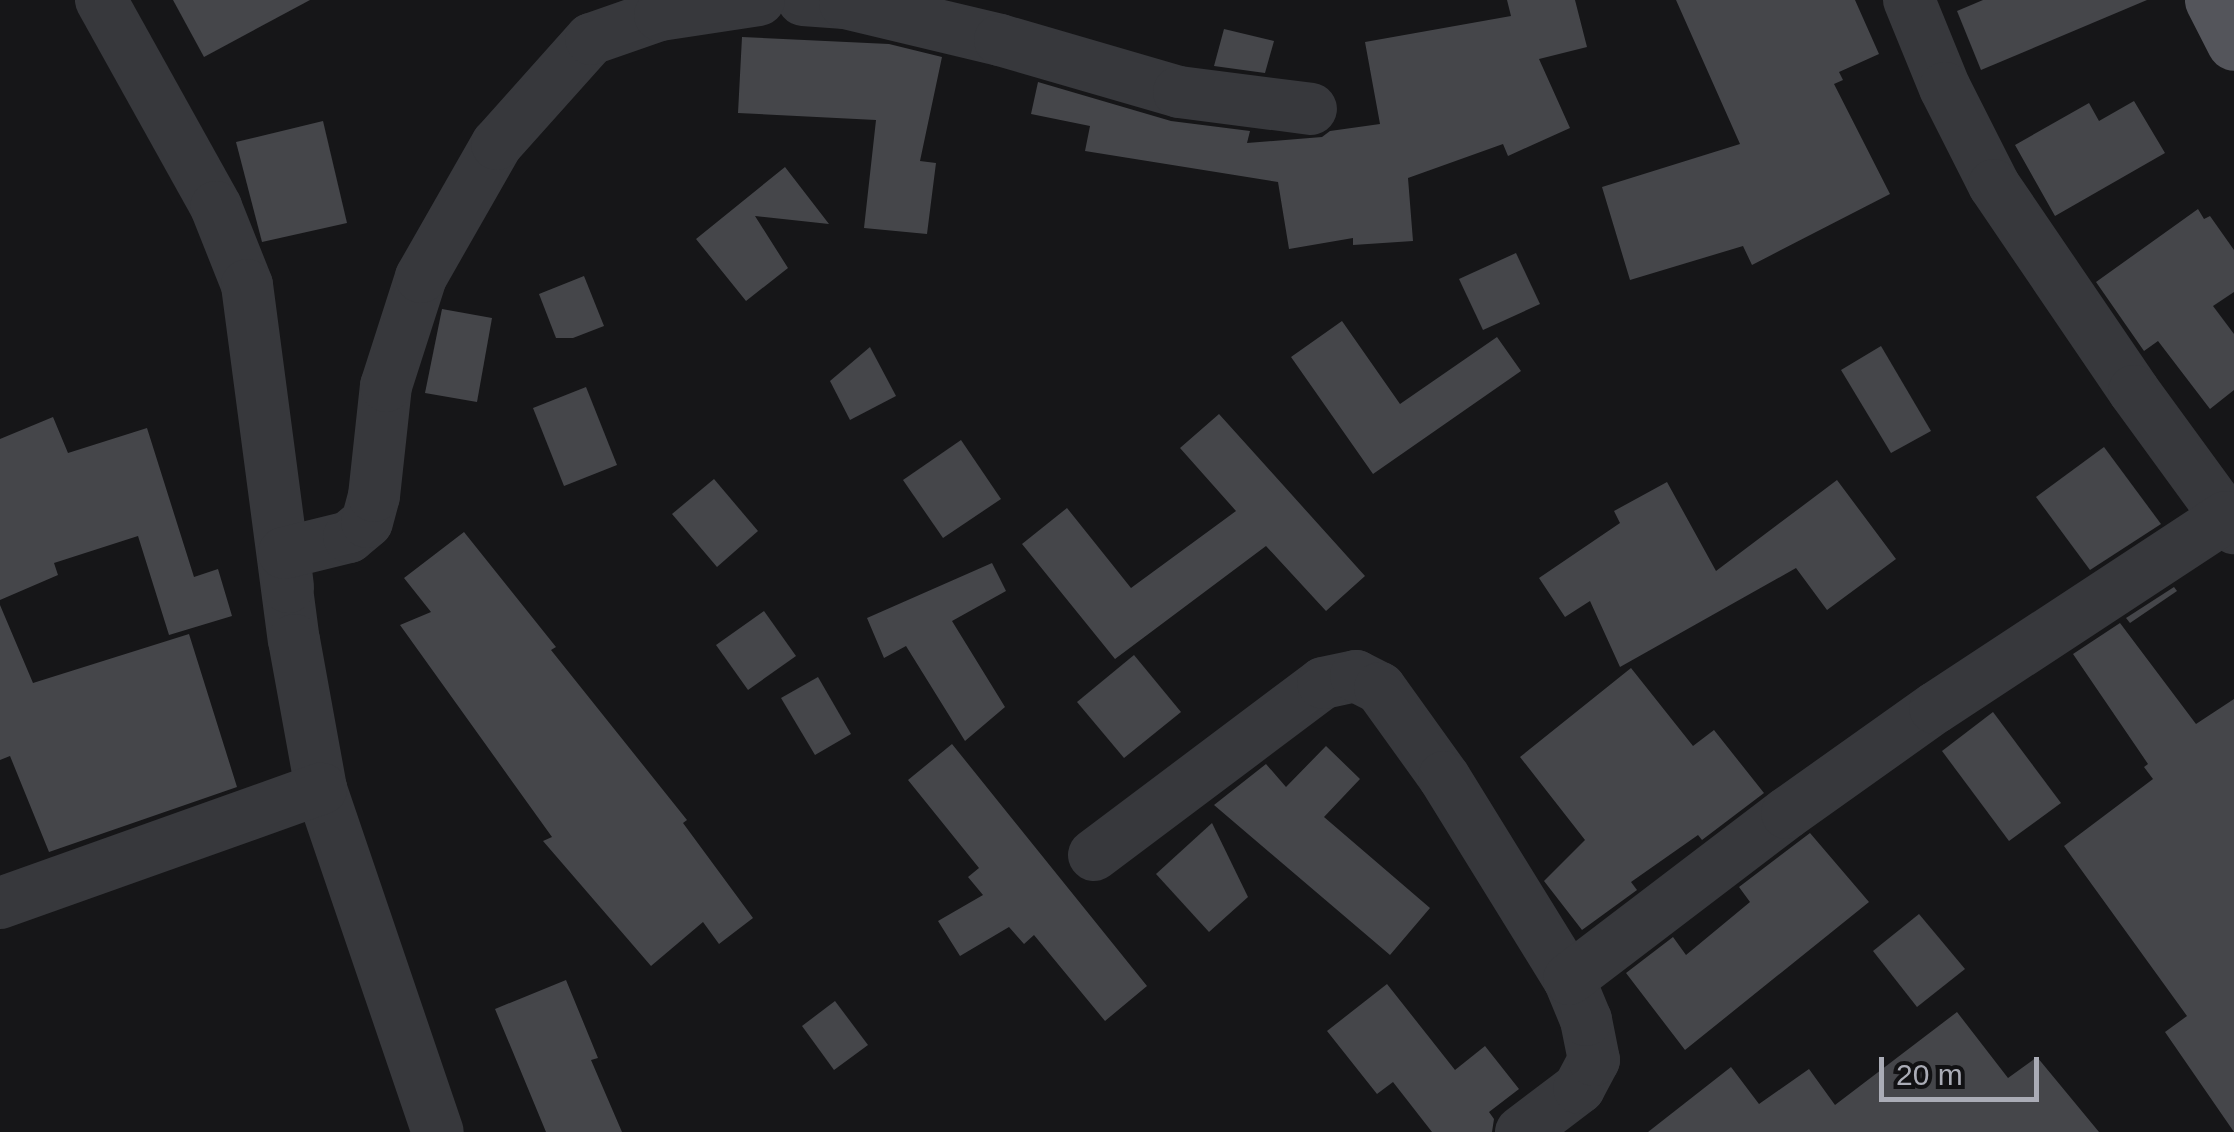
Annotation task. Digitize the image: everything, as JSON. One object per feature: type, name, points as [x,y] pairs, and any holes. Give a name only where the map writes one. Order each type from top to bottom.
[{"type":"main road","points":[[2212,0],[2234,43]]},
{"type":"street","points":[[101,0],[216,207],[247,285],[294,640],[321,788],[438,1132]]},
{"type":"street","points":[[294,640],[284,553],[349,536],[367,522],[374,496],[386,386],[421,277],[497,144],[591,40],[636,0]]},
{"type":"street","points":[[591,40],[660,15],[759,0]]},
{"type":"street","points":[[803,0],[845,2],[983,36],[1179,92],[1312,109]]},
{"type":"street","points":[[1569,979],[1787,813],[1906,729],[2230,522],[2134,391],[1994,185],[1944,88],[1909,0]]},
{"type":"street","points":[[1094,854],[1323,683],[1356,676],[1380,688],[1444,777],[1569,979],[1586,1020],[1594,1060],[1578,1088],[1521,1132]]},
{"type":"street","points":[[0,903],[321,788]]},
{"type":"building","points":[[173,0],[310,0],[204,57]]},
{"type":"building","points":[[1507,0],[1575,0],[1587,47],[1539,59],[1570,128],[1508,156],[1503,144],[1408,178],[1413,241],[1353,245],[1353,238],[1289,249],[1278,182],[1085,151],[1090,126],[1031,114],[1038,82],[1171,121],[1250,131],[1247,143],[1322,137],[1330,131],[1380,124],[1365,42],[1511,16]]},
{"type":"building","points":[[1676,0],[1855,0],[1879,54],[1839,72],[1843,80],[1834,84],[1890,194],[1752,265],[1743,246],[1630,280],[1602,187],[1740,144]]},
{"type":"building","points":[[1983,0],[2147,0],[1981,70],[1957,11]]},
{"type":"building","points":[[1224,29],[1274,41],[1265,73],[1214,66]]},
{"type":"building","points":[[742,37],[889,44],[942,57],[920,161],[936,163],[927,234],[864,228],[876,120],[738,113]]},
{"type":"building","points":[[2134,101],[2165,153],[2055,216],[2015,145],[2089,103],[2099,121]]},
{"type":"building","points":[[323,121],[347,223],[262,242],[236,142]]},
{"type":"building","points":[[785,167],[829,224],[755,216],[788,268],[746,301],[696,239]]},
{"type":"building","points":[[2198,209],[2204,219],[2210,216],[2234,250],[2234,292],[2213,306],[2234,334],[2234,390],[2210,409],[2158,341],[2144,351],[2096,282]]},
{"type":"building","points":[[1516,253],[1540,304],[1483,330],[1459,279]]},
{"type":"building","points":[[584,276],[604,326],[573,338],[556,338],[539,294]]},
{"type":"building","points":[[442,309],[492,318],[477,402],[425,393]]},
{"type":"building","points":[[1342,321],[1400,404],[1497,337],[1521,371],[1373,474],[1291,357]]},
{"type":"building","points":[[1881,346],[1931,431],[1891,453],[1841,370]]},
{"type":"building","points":[[870,347],[896,396],[850,420],[830,381]]},
{"type":"building","points":[[586,387],[617,465],[564,486],[533,408]]},
{"type":"building","points":[[1219,414],[1365,576],[1326,611],[1266,546],[1115,659],[1022,544],[1067,508],[1131,588],[1236,511],[1180,448]]},
{"type":"building","points":[[53,417],[68,453],[147,428],[194,577],[218,569],[232,616],[169,635],[138,536],[54,563],[58,575],[0,600],[0,439]]},
{"type":"building","points":[[961,440],[1001,499],[943,538],[903,480]]},
{"type":"building","points":[[2104,447],[2161,524],[2090,570],[2036,497]]},
{"type":"building","points":[[714,479],[758,531],[717,567],[672,514]]},
{"type":"building","points":[[1837,480],[1896,559],[1827,610],[1796,568],[1620,667],[1590,601],[1565,617],[1539,578],[1620,523],[1614,511],[1667,482],[1716,571]]},
{"type":"building","points":[[464,532],[556,647],[551,650],[687,820],[683,823],[753,918],[719,944],[703,922],[651,966],[543,841],[552,837],[400,625],[431,612],[404,578]]},
{"type":"building","points":[[992,563],[1006,591],[952,621],[1005,707],[965,741],[906,646],[884,658],[867,618]]},
{"type":"building","points":[[2174,587],[2177,591],[2130,623],[2126,618]]},
{"type":"building","points":[[0,605],[33,683],[189,634],[237,787],[49,852],[10,756],[0,760]]},
{"type":"building","points":[[764,611],[796,656],[748,690],[716,645]]},
{"type":"building","points":[[2120,623],[2196,724],[2234,699],[2234,1132],[2165,1032],[2187,1016],[2064,846],[2153,779],[2144,767],[2148,764],[2073,654]]},
{"type":"building","points":[[1134,655],[1181,712],[1124,758],[1077,702]]},
{"type":"building","points":[[1631,668],[1693,746],[1714,730],[1764,793],[1702,840],[1698,835],[1631,882],[1637,890],[1582,930],[1544,881],[1585,840],[1520,757]]},
{"type":"building","points":[[818,677],[851,734],[815,755],[781,698]]},
{"type":"building","points":[[1993,712],[2061,803],[2009,841],[1942,751]]},
{"type":"building","points":[[952,744],[1147,986],[1105,1021],[1034,935],[1024,944],[1009,927],[960,956],[938,921],[983,895],[968,877],[979,868],[908,780]]},
{"type":"building","points":[[1326,746],[1360,779],[1324,817],[1430,908],[1390,955],[1214,805],[1266,764],[1286,787]]},
{"type":"building","points":[[1212,823],[1248,897],[1209,932],[1156,874]]},
{"type":"building","points":[[1810,833],[1869,902],[1685,1050],[1626,973],[1673,937],[1686,955],[1750,902],[1739,887]]},
{"type":"building","points":[[1919,914],[1965,969],[1917,1007],[1873,951]]},
{"type":"building","points":[[566,980],[598,1058],[591,1060],[622,1132],[546,1132],[495,1009]]},
{"type":"building","points":[[1387,984],[1455,1070],[1485,1046],[1519,1089],[1489,1112],[1494,1119],[1492,1132],[1432,1132],[1393,1082],[1377,1094],[1327,1031]]},
{"type":"building","points":[[835,1001],[868,1045],[834,1070],[802,1026]]},
{"type":"building","points":[[1957,1012],[2008,1078],[2037,1057],[2099,1132],[1648,1132],[1731,1067],[1759,1104],[1809,1069],[1835,1105]]}]
